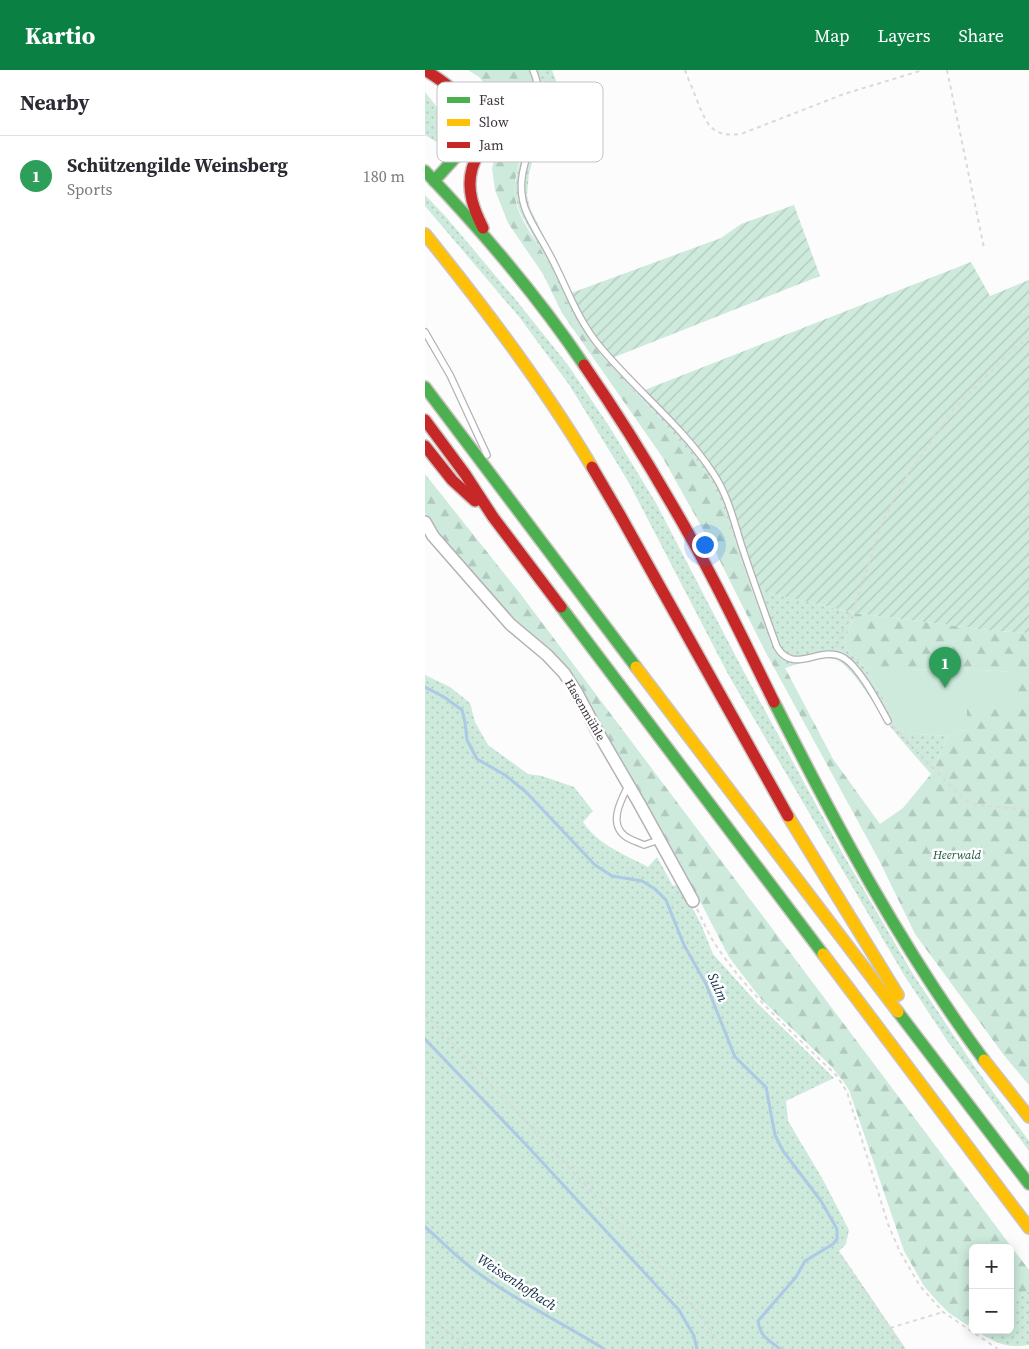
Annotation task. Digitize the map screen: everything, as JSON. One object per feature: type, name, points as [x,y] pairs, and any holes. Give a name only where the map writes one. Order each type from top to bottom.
[{"type":"main road","points":[[425,70],[444,82]]},
{"type":"main road","points":[[434,181],[453,162]]},
{"type":"main road","points":[[476,162],[471,172],[470,189],[472,202],[489,242]]},
{"type":"main road","points":[[425,172],[521,279],[547,313],[632,436],[712,577],[831,812],[882,904],[940,997],[1029,1117]]},
{"type":"main road","points":[[434,181],[453,183],[471,172]]},
{"type":"main road","points":[[425,234],[463,280],[524,363],[585,456],[620,515],[787,815],[855,928],[883,969],[935,1060]]},
{"type":"main road","points":[[425,387],[1029,1184]]},
{"type":"main road","points":[[425,420],[465,474],[493,517],[1029,1228]]},
{"type":"main road","points":[[425,446],[452,480],[493,517]]},
{"type":"street","name":"Hasenmühle","points":[[425,522],[433,536],[510,624],[547,655],[563,673],[577,693],[693,900]]},
{"type":"lane","points":[[533,70],[538,82]]},
{"type":"lane","points":[[525,162],[520,184],[521,198],[526,213],[554,263],[578,315],[599,345],[688,439],[715,475],[730,505],[755,586],[781,654],[791,660],[833,653],[842,656],[855,667],[888,720]]},
{"type":"lane","points":[[425,332],[450,375],[504,491]]},
{"type":"lane","points":[[629,784],[619,802],[617,818],[619,829],[626,837],[644,845],[659,840]]},
{"type":"path","points":[[685,70],[706,123],[717,132],[729,135],[741,134],[844,94],[923,70]]},
{"type":"path","points":[[947,70],[984,248]]},
{"type":"path","points":[[833,653],[861,591],[881,525],[906,477],[953,410],[1007,355],[1029,337]]},
{"type":"path","points":[[888,720],[903,738],[922,755],[964,800],[977,806],[1029,810]]},
{"type":"path","points":[[693,900],[714,942],[741,979],[757,998],[837,1076],[847,1092],[888,1224],[900,1252],[920,1286],[943,1312],[998,1349]]},
{"type":"path","points":[[425,1014],[591,1191],[643,1252],[669,1274],[712,1332],[721,1349]]},
{"type":"path","points":[[841,1255],[903,1349]]},
{"type":"path","points":[[889,1328],[943,1312]]},
{"type":"path","points":[[425,1314],[471,1349]]},
{"type":"green space","name":"Heerwald","points":[[468,70],[527,70],[532,82],[483,82]]},
{"type":"green space","points":[[527,70],[552,70],[557,82],[529,82]]},
{"type":"green space","points":[[425,92],[437,107],[437,142],[425,135]]},
{"type":"green space","name":"Heerwald","points":[[494,162],[520,162],[515,180],[516,204],[578,323],[592,343],[698,462],[712,482],[723,506],[775,656],[783,664],[833,759],[880,824],[903,808],[931,774],[948,736],[967,729],[967,708],[1014,672],[865,667],[849,652],[844,643],[855,613],[996,631],[1029,633],[1029,1085],[1003,1054],[915,934],[879,860],[765,651],[715,551],[663,458],[562,313],[543,274],[508,223],[495,190],[492,168]]},
{"type":"green space","points":[[520,162],[532,162],[527,195],[530,208],[572,293],[563,296],[549,265],[520,212],[515,197]]},
{"type":"green space","points":[[425,195],[516,300],[568,365],[609,426],[656,503],[744,672],[843,854],[913,974],[972,1063],[1029,1141],[1029,1151],[948,1042],[904,975],[729,676],[629,483],[570,386],[520,318],[425,206]]},
{"type":"green space","points":[[794,205],[820,276],[607,360],[583,330],[563,296],[721,238],[741,224]]},
{"type":"green space","points":[[971,262],[990,296],[1029,280],[1029,633],[996,631],[855,613],[752,589],[723,506],[712,482],[698,462],[637,393]]},
{"type":"green space","points":[[425,474],[519,592],[1009,1244],[969,1244],[969,1324],[967,1325],[949,1313],[937,1301],[924,1286],[904,1251],[849,1090],[831,1066],[761,999],[729,957],[700,901],[602,731],[578,685],[511,620],[437,535],[425,513]]},
{"type":"green space","points":[[752,589],[855,613],[844,643],[849,652],[865,667],[886,703],[895,725],[904,733],[948,736],[931,774],[893,730],[857,679],[841,663],[828,658],[785,668],[775,657]]},
{"type":"green space","points":[[865,667],[1014,672],[1013,707],[967,708],[967,729],[948,736],[904,733],[895,725],[886,703]]},
{"type":"green space","points":[[425,675],[450,687],[470,703],[475,722],[488,745],[528,774],[542,776],[574,787],[593,811],[583,822],[596,837],[612,848],[648,867],[657,857],[673,886],[680,884],[701,924],[713,954],[757,1003],[834,1078],[786,1101],[788,1121],[822,1178],[849,1230],[846,1244],[839,1251],[906,1349],[425,1349]]},
{"type":"green space","points":[[1014,1250],[1029,1270],[1029,1291],[1014,1300]]},
{"type":"green space","points":[[1029,1291],[1029,1345],[1014,1346],[1001,1344],[982,1334],[1014,1334],[1014,1300]]},
{"type":"waterway","name":"Sulm","points":[[425,687],[444,697],[462,710],[467,740],[477,759],[505,775],[526,792],[595,865],[612,876],[642,881],[655,889],[666,900],[684,945],[706,984],[735,1057],[766,1087],[775,1135],[783,1151],[821,1201],[837,1229],[837,1239],[833,1244],[805,1261],[796,1277],[758,1321],[763,1335],[780,1349]]},
{"type":"waterway","points":[[425,1039],[679,1310],[694,1336],[697,1349]]},
{"type":"waterway","name":"Weissenhofbach","points":[[425,1227],[473,1270],[526,1304],[604,1349]]},
{"type":"traffic: fast","points":[[434,181],[451,162]]},
{"type":"traffic: fast","points":[[425,171],[509,265],[584,365]]},
{"type":"traffic: fast","points":[[425,387],[636,667]]},
{"type":"traffic: fast","points":[[561,607],[823,954]]},
{"type":"traffic: fast","points":[[774,702],[821,794],[872,886],[925,975],[984,1060]]},
{"type":"traffic: fast","points":[[898,1012],[1029,1184]]},
{"type":"traffic: slow","points":[[425,234],[513,348],[554,406],[592,467]]},
{"type":"traffic: slow","points":[[636,667],[898,1012]]},
{"type":"traffic: slow","points":[[788,816],[898,995]]},
{"type":"traffic: slow","points":[[823,954],[1029,1228]]},
{"type":"traffic: slow","points":[[984,1060],[1029,1117]]},
{"type":"traffic: jam","points":[[425,70],[443,82]]},
{"type":"traffic: jam","points":[[475,162],[470,177],[470,192],[483,228]]},
{"type":"traffic: jam","points":[[584,365],[640,451],[685,527],[774,702]]},
{"type":"traffic: jam","points":[[425,420],[465,474],[493,517],[561,607]]},
{"type":"traffic: jam","points":[[425,446],[452,480],[475,501]]},
{"type":"traffic: jam","points":[[592,467],[788,816]]},
{"type":"place","name":"Schützengilde Weinsberg","points":[[945,688]]}]
